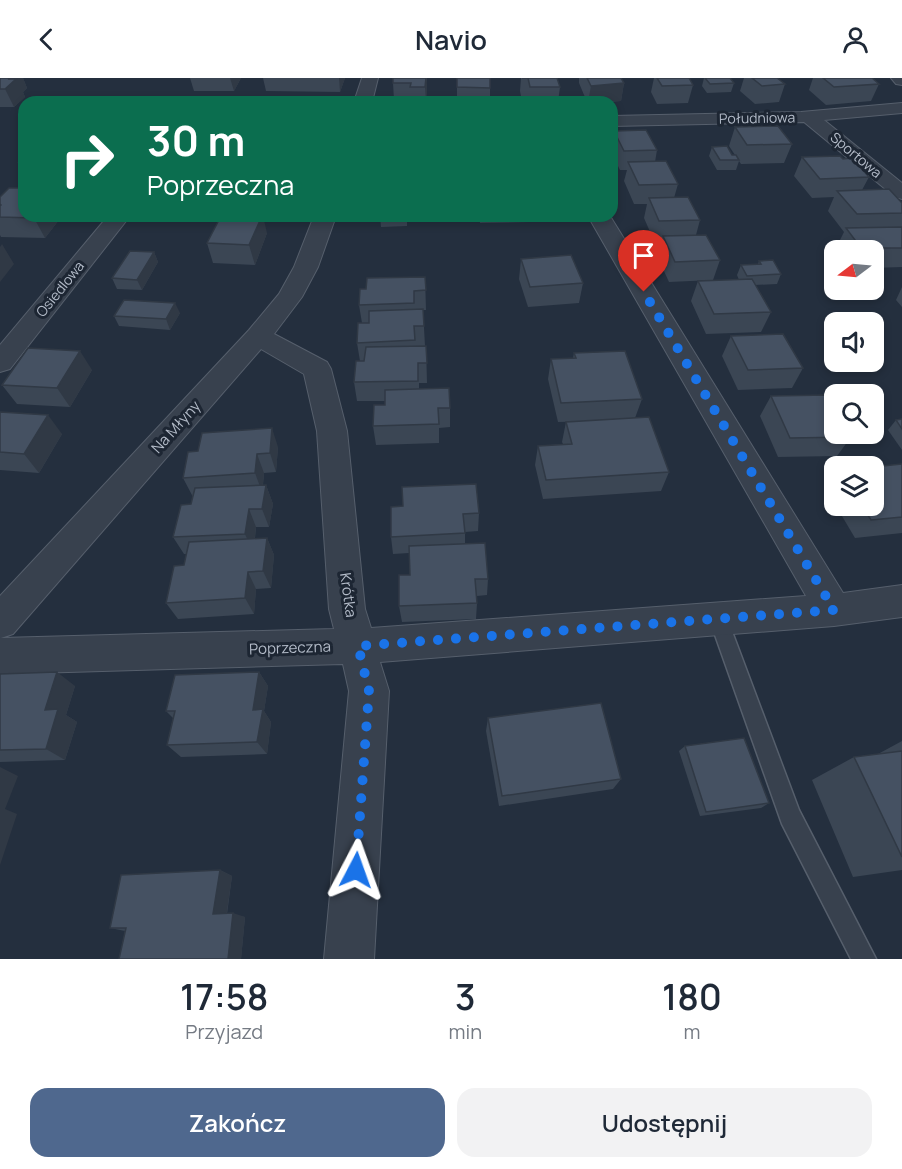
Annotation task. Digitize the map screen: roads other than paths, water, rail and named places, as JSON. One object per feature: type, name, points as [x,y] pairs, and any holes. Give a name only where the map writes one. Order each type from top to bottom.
[{"type":"street","points":[[365,96],[370,78]]},
{"type":"street","name":"Południowa","points":[[618,121],[809,117],[902,108]]},
{"type":"street","name":"Sportowa","points":[[809,117],[902,193]]},
{"type":"street","name":"Osiedlowa","points":[[0,363],[114,222]]},
{"type":"street","name":"Na Młyny","points":[[0,622],[258,336],[295,287],[306,267],[323,222]]},
{"type":"street","points":[[603,222],[834,610]]},
{"type":"street","name":"Krótka","points":[[258,336],[317,369],[332,431],[347,609],[369,691],[349,959]]},
{"type":"street","name":"Poprzeczna","points":[[0,656],[358,646],[834,610],[902,602]]},
{"type":"lane","points":[[718,618],[790,816],[864,959]]}]
